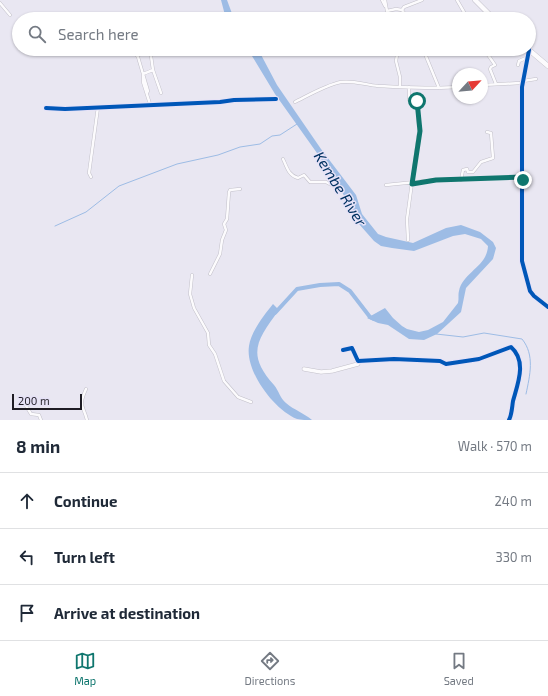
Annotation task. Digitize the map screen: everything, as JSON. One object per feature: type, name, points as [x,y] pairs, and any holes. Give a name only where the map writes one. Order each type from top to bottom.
[{"type":"main road","points":[[475,0],[486,12]]},
{"type":"main road","points":[[536,56],[548,66]]},
{"type":"street","points":[[384,0],[387,10],[402,10],[404,7],[422,0]]},
{"type":"street","points":[[458,0],[464,12]]},
{"type":"street","points":[[0,3],[10,15]]},
{"type":"street","points":[[151,56],[153,70],[161,93]]},
{"type":"street","points":[[397,56],[396,61],[400,77],[400,87]]},
{"type":"street","points":[[426,56],[439,88]]},
{"type":"street","points":[[489,56],[495,65],[490,69],[496,84]]},
{"type":"street","points":[[138,57],[143,74],[143,82],[150,104]]},
{"type":"street","points":[[518,65],[519,61],[526,58]]},
{"type":"street","points":[[526,58],[523,80],[522,261],[530,291],[548,307]]},
{"type":"street","points":[[143,74],[153,70]]},
{"type":"street","points":[[488,85],[520,83],[523,80],[536,79]]},
{"type":"street","points":[[295,102],[341,82],[400,87],[452,87]]},
{"type":"street","points":[[408,240],[407,218],[420,131],[417,101],[412,102],[412,100],[409,100],[409,87]]},
{"type":"street","points":[[46,108],[276,100]]},
{"type":"street","points":[[91,177],[89,173],[98,107]]},
{"type":"street","points":[[461,180],[463,170],[467,169],[468,172],[473,172],[481,162],[492,158],[491,133],[487,132]]},
{"type":"street","points":[[283,159],[285,168],[293,177],[298,178],[304,175],[314,183],[326,182],[337,188]]},
{"type":"street","points":[[386,185],[412,184],[436,180],[523,177]]},
{"type":"street","points":[[210,274],[220,254],[222,240],[226,230],[224,224],[227,219],[229,192],[230,190],[240,189]]},
{"type":"street","points":[[192,274],[190,294],[194,308],[208,332],[209,345],[215,354],[224,381],[238,397],[251,402]]},
{"type":"street","points":[[304,369],[321,372],[332,371],[358,364],[358,362],[394,359],[440,361],[446,364],[479,359],[511,347],[517,353],[520,368],[519,381],[509,420]]},
{"type":"street","points":[[343,350],[352,348],[358,362]]},
{"type":"street","points":[[86,389],[82,398],[81,408],[87,420]]},
{"type":"street","points":[[22,404],[25,404],[31,414],[39,415],[41,420]]},
{"type":"water","points":[[221,0],[227,0],[231,12],[224,12]]},
{"type":"water","points":[[252,56],[262,56],[277,85],[321,149],[356,195],[362,214],[378,234],[413,243],[446,228],[461,225],[480,232],[493,242],[496,248],[493,259],[466,288],[461,312],[437,334],[424,340],[409,339],[388,325],[378,323],[367,318],[385,308],[402,326],[419,332],[428,330],[443,322],[458,303],[461,284],[484,259],[488,246],[481,239],[465,234],[453,236],[414,251],[381,246],[374,241],[359,224],[334,177],[275,94]]},
{"type":"water","points":[[273,304],[279,310],[260,339],[257,356],[265,374],[276,387],[284,401],[312,420],[297,419],[279,407],[271,399],[256,378],[252,367],[249,356],[249,346],[252,335],[258,324]]},
{"type":"waterway","points":[[55,226],[86,212],[119,186],[177,164],[218,155],[240,147],[260,144],[272,136],[280,135],[297,124]]},
{"type":"waterway","name":"Kembe River","points":[[275,313],[297,289],[320,285],[339,284],[350,291],[370,317],[374,319]]},
{"type":"waterway","points":[[436,334],[463,337],[484,333],[522,339],[529,352],[530,358],[530,372],[526,394]]},
{"type":"cycle path","points":[[528,56],[522,87],[522,261],[530,291],[548,307]]},
{"type":"cycle path","points":[[46,108],[65,109],[276,99]]},
{"type":"cycle path","points":[[343,350],[352,348],[358,361],[394,359],[440,361],[446,364],[479,359],[511,347],[519,359],[520,372],[509,420]]},
{"type":"route","points":[[417,101],[418,125],[420,131],[412,184],[436,180],[523,177],[523,180]]}]
